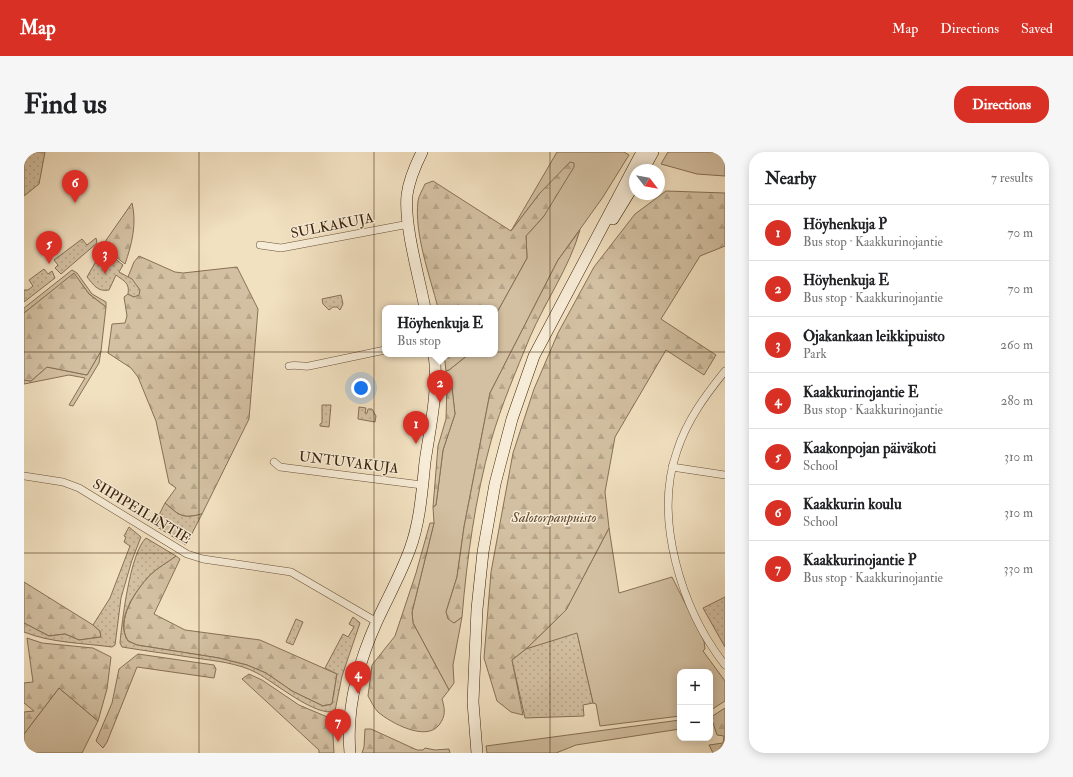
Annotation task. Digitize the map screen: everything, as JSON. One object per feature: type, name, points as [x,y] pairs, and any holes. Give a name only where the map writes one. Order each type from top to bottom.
[{"type":"main road","points":[[422,152],[413,170],[407,196],[409,224],[424,305]]},
{"type":"main road","points":[[477,753],[473,695],[476,609],[483,552],[495,484],[512,419],[534,356],[642,152]]},
{"type":"main road","points":[[646,164],[653,152]]},
{"type":"main road","points":[[575,276],[629,192]]},
{"type":"main road","points":[[350,753],[350,717],[357,674],[377,622],[401,573],[411,547],[418,521],[436,391],[434,357]]},
{"type":"street","name":"SULKAKUJA","points":[[260,245],[281,248],[409,224]]},
{"type":"street","points":[[289,366],[295,364],[301,367],[309,366],[382,351]]},
{"type":"street","points":[[725,371],[700,401],[684,432],[672,467],[668,492],[669,518],[676,563],[686,597],[700,629],[725,664]]},
{"type":"street","name":"UNTUVAKUJA","points":[[274,462],[280,466],[422,485]]},
{"type":"street","points":[[672,467],[725,475]]},
{"type":"street","name":"SIIPIPEILINTIE","points":[[24,476],[63,482],[79,488],[179,550],[193,556],[291,572],[377,622]]},
{"type":"green space","points":[[24,152],[45,152],[39,184],[24,196]]},
{"type":"green space","points":[[557,152],[624,152],[629,155],[603,197],[558,260],[490,393],[464,527],[457,577],[446,612],[454,623],[462,617],[453,665],[454,683],[449,690],[413,623],[412,612],[434,523],[433,507],[436,505],[443,450],[455,414],[451,379],[447,381],[446,371],[465,357],[498,357],[498,311],[527,258],[526,236],[544,216],[540,193],[511,231]]},
{"type":"green space","points":[[668,152],[725,152],[725,176],[697,174],[661,164]]},
{"type":"green space","points":[[570,162],[574,163],[574,167],[544,216],[526,236],[527,258],[498,311],[498,305],[437,305],[420,241],[418,227],[418,201],[425,184],[433,181],[511,231],[540,193]]},
{"type":"green space","name":"Salotorpanpuisto","points":[[665,192],[725,193],[725,246],[700,256],[661,319],[716,355],[704,375],[666,350],[615,437],[605,492],[609,528],[566,610],[526,649],[512,660],[523,715],[511,712],[497,701],[484,658],[491,572],[513,453],[534,389],[558,333],[594,267],[635,214],[654,200],[665,200]]},
{"type":"green space","points":[[132,203],[134,226],[130,249],[125,264],[102,246]]},
{"type":"green space","points":[[580,230],[564,271],[536,323],[495,428],[485,463],[476,507],[466,573],[462,617],[454,623],[448,619],[446,612],[457,577],[464,527],[490,393],[558,260]]},
{"type":"green space","points":[[96,238],[97,243],[61,274],[55,268],[58,265],[54,260],[82,239],[87,245]]},
{"type":"green space","points":[[108,253],[123,265],[119,272],[132,279],[140,290],[139,295],[134,297],[128,294],[127,285],[116,275],[109,290],[99,289],[87,277],[99,256],[104,258]]},
{"type":"green space","points":[[139,256],[175,272],[183,273],[237,267],[258,309],[249,419],[202,514],[185,516],[178,514],[165,503],[176,488],[169,483],[156,421],[138,377],[131,368],[108,353],[112,324],[125,323],[127,316],[124,297],[128,294],[134,297],[140,290],[128,277],[134,262]]},
{"type":"green space","points":[[44,269],[48,274],[52,271],[55,278],[24,302],[24,290],[28,290],[33,286],[29,280]]},
{"type":"green space","points":[[72,270],[77,273],[92,294],[106,302],[106,307],[89,294],[74,274],[24,313],[24,308]]},
{"type":"green space","points":[[74,273],[89,294],[106,307],[101,351],[87,375],[47,367],[31,381],[24,380],[24,313]]},
{"type":"green space","points":[[341,295],[343,304],[340,310],[337,307],[333,307],[329,310],[323,304],[322,299]]},
{"type":"green space","points":[[101,351],[99,363],[73,406],[69,405],[85,378],[69,375],[24,384],[24,380],[31,381],[47,367],[87,375]]},
{"type":"green space","points":[[444,357],[465,357],[449,370],[446,371]]},
{"type":"green space","points":[[451,379],[455,414],[443,450],[436,505],[433,507],[438,446],[446,419],[447,381]]},
{"type":"green space","points":[[322,405],[331,405],[329,427],[320,426],[322,423]]},
{"type":"green space","points":[[359,407],[366,408],[365,413],[367,413],[368,409],[372,409],[376,416],[375,422],[358,419]]},
{"type":"green space","points":[[165,503],[178,514],[190,516],[202,514],[186,545],[154,525]]},
{"type":"green space","points":[[430,523],[434,523],[412,612],[413,623],[449,690],[442,699],[444,706],[443,719],[433,730],[426,732],[408,729],[391,721],[378,712],[368,696],[372,665],[395,636],[416,573]]},
{"type":"green space","points":[[129,527],[141,537],[132,560],[121,598],[115,645],[112,647],[67,642],[34,636],[24,632],[24,623],[49,636],[65,634],[79,640],[101,637],[100,631],[93,625],[110,598],[130,546],[124,542],[126,537],[124,536]]},
{"type":"green space","points":[[609,528],[619,593],[672,577],[704,641],[705,649],[703,651],[725,681],[725,701],[713,709],[713,669],[677,669],[677,716],[600,726],[596,704],[593,703],[577,634],[526,649],[566,610]]},
{"type":"green space","points":[[146,538],[176,556],[150,575],[133,597],[125,615],[124,633],[128,641],[137,645],[219,658],[247,665],[266,673],[292,691],[323,706],[332,704],[337,674],[325,668],[343,634],[348,637],[354,627],[349,624],[353,617],[360,623],[342,676],[335,711],[327,712],[307,704],[257,673],[242,667],[219,661],[122,647],[120,643],[131,572],[140,546]]},
{"type":"green space","points":[[176,556],[180,559],[154,614],[185,630],[260,640],[337,674],[332,704],[323,706],[292,691],[266,673],[247,665],[219,658],[137,645],[128,641],[124,624],[133,597],[150,575]]},
{"type":"green space","points":[[24,582],[93,625],[100,631],[101,637],[79,640],[65,634],[49,636],[24,623]]},
{"type":"green space","points":[[725,597],[725,647],[703,608]]},
{"type":"green space","points":[[296,619],[303,622],[293,645],[286,642]]},
{"type":"green space","points":[[577,633],[593,703],[583,705],[584,716],[525,718],[512,660],[526,649]]},
{"type":"green space","points":[[27,638],[42,643],[93,648],[111,657],[107,689],[98,721],[59,688],[24,734],[24,712],[34,711],[24,703],[24,683],[33,682]]},
{"type":"green space","points":[[138,654],[214,665],[216,669],[214,678],[137,667],[107,742],[103,748],[96,741],[112,703],[119,669]]},
{"type":"green space","points":[[249,674],[262,680],[299,705],[332,719],[334,753],[319,753],[319,750],[242,679]]},
{"type":"green space","points":[[59,688],[98,721],[82,753],[27,753],[24,748],[24,734]]},
{"type":"green space","points":[[725,708],[725,753],[713,753],[709,745],[723,743],[724,736],[717,735],[713,723],[713,716]]},
{"type":"green space","points":[[677,720],[677,729],[576,745],[556,753],[487,753],[486,746]]},
{"type":"green space","points":[[365,729],[371,729],[417,750],[423,750],[425,748],[435,750],[449,749],[450,753],[362,753],[364,747]]},
{"type":"place","name":"Kaakkurin koulu","points":[[75,203]]},
{"type":"place","name":"Kaakonpojan päiväkoti","points":[[49,264]]},
{"type":"place","name":"Ojakankaan leikkipuisto","points":[[105,274]]},
{"type":"place","name":"Höyhenkuja E","points":[[440,403]]},
{"type":"place","name":"Höyhenkuja P","points":[[416,444]]},
{"type":"place","name":"Kaakkurinojantie E","points":[[358,694]]},
{"type":"place","name":"Kaakkurinojantie P","points":[[338,742]]}]
